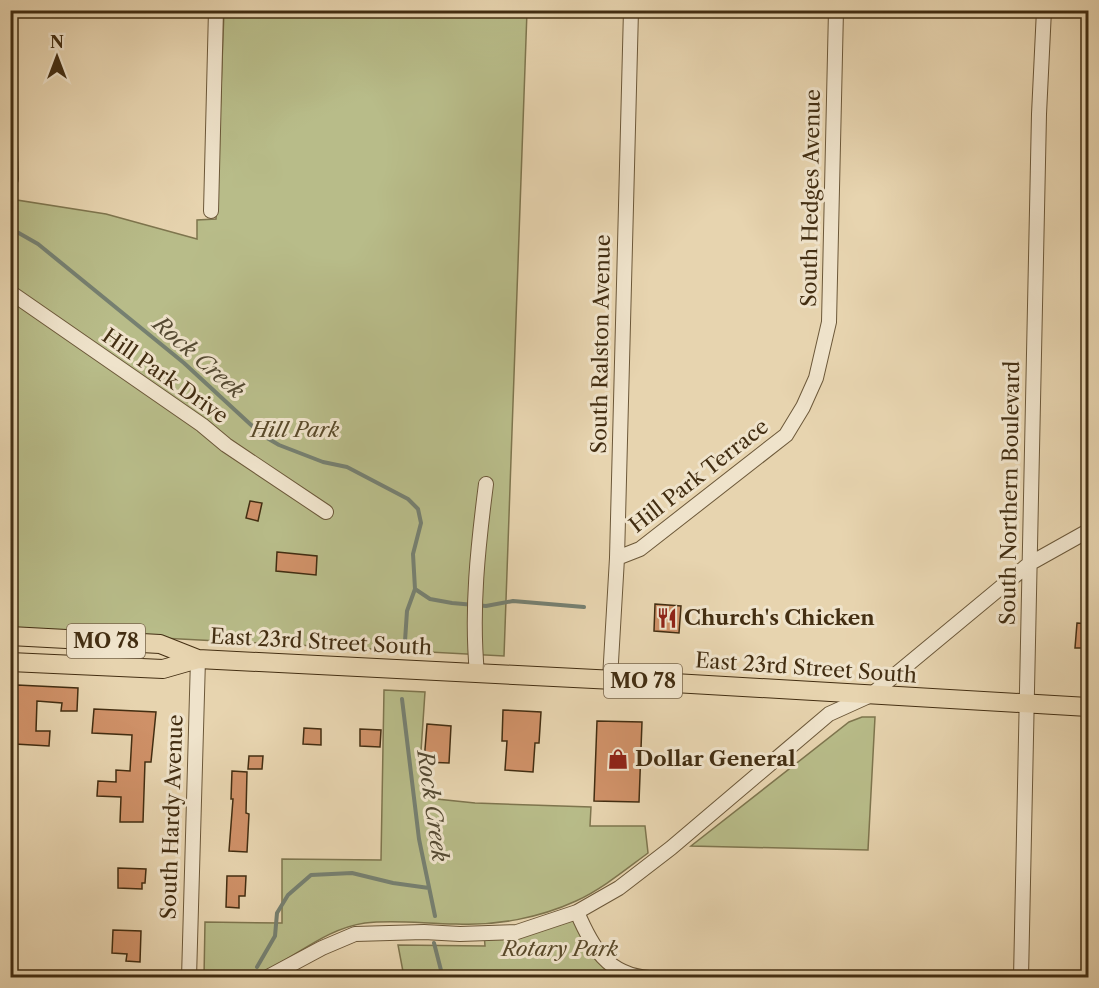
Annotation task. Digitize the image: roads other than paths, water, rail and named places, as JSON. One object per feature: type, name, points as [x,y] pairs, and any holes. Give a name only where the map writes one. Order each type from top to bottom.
[{"type":"main road","name":"East 23rd Street South","points":[[10,636],[160,644],[198,658],[1089,707]]},
{"type":"main road","name":"East 23rd Street South","points":[[10,662],[163,669],[198,658]]},
{"type":"street","points":[[211,211],[216,10]]},
{"type":"street","name":"South Ralston Avenue","points":[[610,679],[617,558],[631,10]]},
{"type":"street","name":"South Hedges Avenue","points":[[814,384],[829,322],[836,10]]},
{"type":"street","name":"South Northern Boulevard","points":[[1021,978],[1039,114],[1044,10]]},
{"type":"street","points":[[10,145],[11,179]]},
{"type":"street","name":"Hill Park Drive","points":[[10,292],[202,425],[230,448],[326,512]]},
{"type":"street","name":"Hill Park Terrace","points":[[617,558],[640,549],[786,435],[814,384]]},
{"type":"street","points":[[477,673],[475,604],[486,484]]},
{"type":"street","points":[[266,978],[322,948],[355,934],[517,932],[577,912],[619,888],[671,848],[829,714],[871,695],[1029,564],[1089,531]]},
{"type":"street","name":"South Hardy Avenue","points":[[189,978],[198,658]]},
{"type":"street","points":[[577,912],[591,944],[610,966],[649,978]]},
{"type":"waterway","name":"Rock Creek","points":[[10,228],[38,244],[184,363],[262,435],[279,445],[323,462],[347,467],[408,499],[418,509],[421,523],[413,554],[415,589],[407,611],[405,641]]},
{"type":"waterway","points":[[415,589],[430,599],[452,603],[486,606],[513,601],[584,607]]},
{"type":"waterway","name":"Rock Creek","points":[[402,699],[419,839],[435,916]]},
{"type":"waterway","points":[[257,967],[275,936],[277,913],[288,895],[311,875],[352,873],[393,883],[429,888]]},
{"type":"waterway","name":"Rock Creek","points":[[434,943],[443,978]]},
{"type":"place","name":"Church's Chicken","points":[[667,618]]},
{"type":"place","name":"Dollar General","points":[[618,759]]},
{"type":"park label","name":"Hill Park","points":[[295,430]]},
{"type":"park label","name":"Rotary Park","points":[[560,949]]}]
